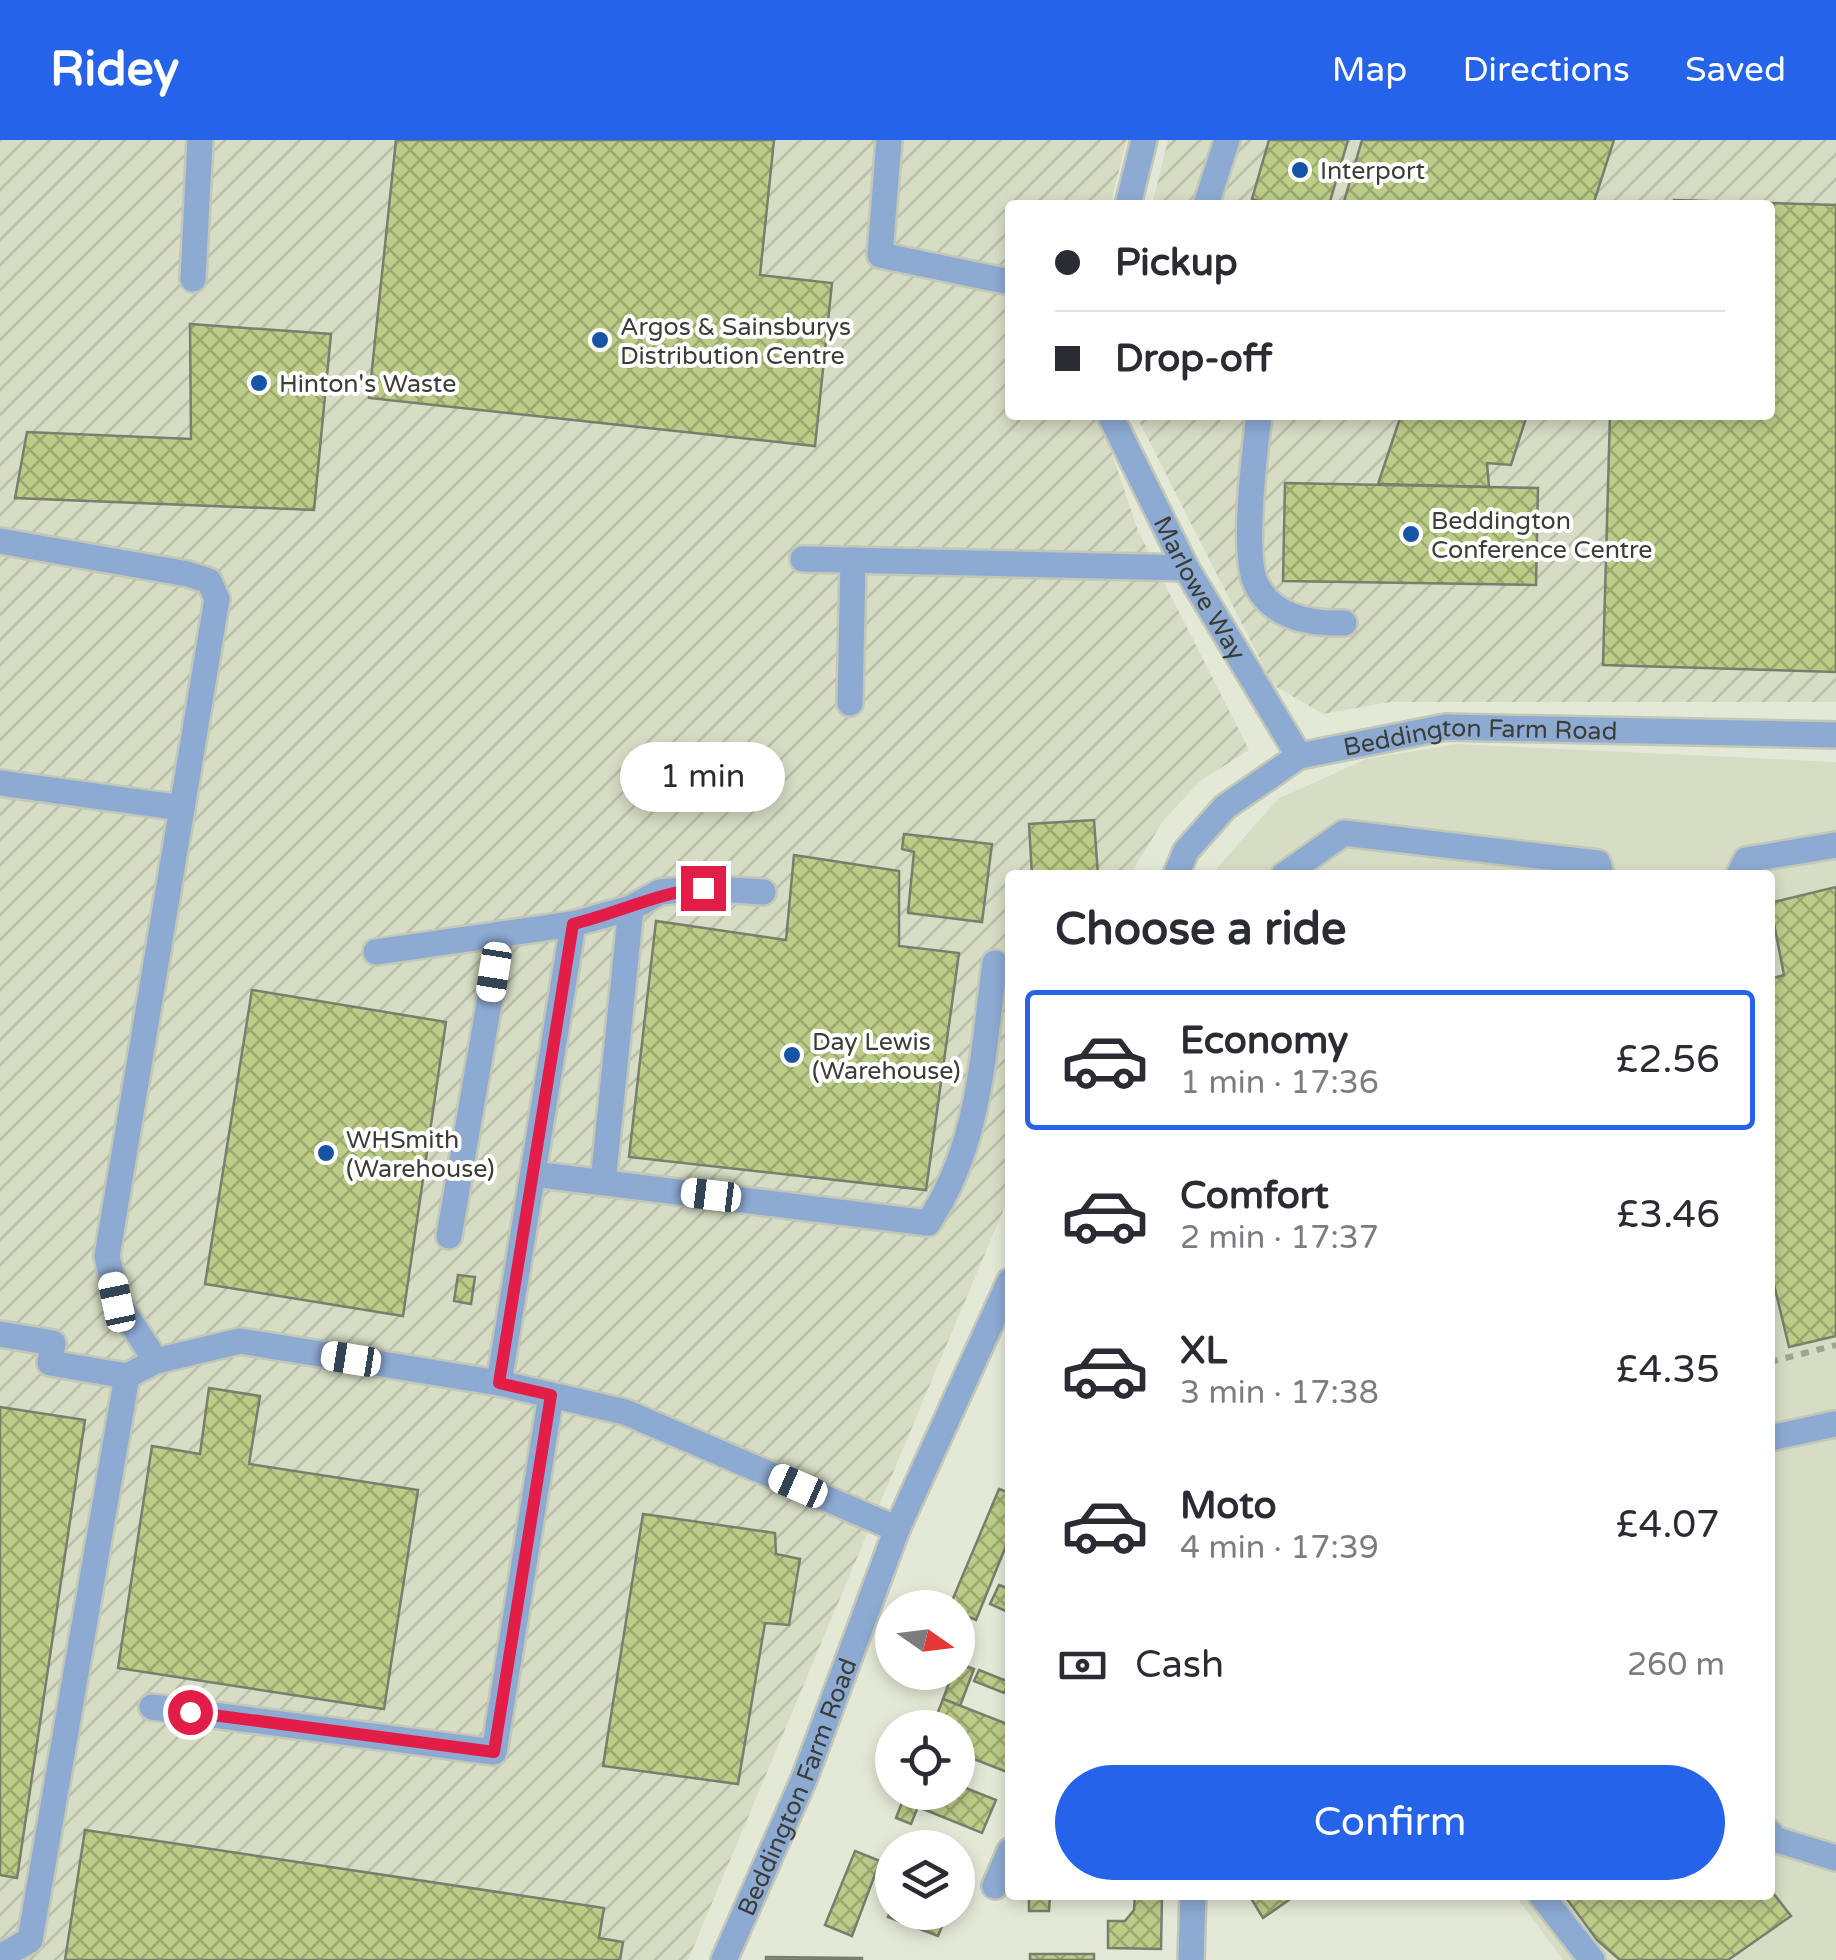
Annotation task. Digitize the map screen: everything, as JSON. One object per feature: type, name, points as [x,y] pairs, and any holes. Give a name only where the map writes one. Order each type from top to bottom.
[{"type":"street","points":[[193,280],[200,140]]},
{"type":"street","points":[[889,140],[880,255],[1005,281]]},
{"type":"street","points":[[1129,200],[1144,140]]},
{"type":"street","points":[[1208,200],[1226,140]]},
{"type":"street","name":"Marlowe Way","points":[[1112,420],[1186,568],[1299,756]]},
{"type":"street","points":[[1259,420],[1250,541],[1256,584],[1273,604],[1308,624],[1344,623]]},
{"type":"street","points":[[0,541],[209,581],[218,599],[107,1256],[117,1302],[156,1360]]},
{"type":"street","points":[[803,559],[1186,568]]},
{"type":"street","points":[[850,703],[852,560]]},
{"type":"street","name":"Beddington Farm Road","points":[[1178,870],[1186,852],[1226,807],[1299,756],[1446,727],[1836,735]]},
{"type":"street","points":[[0,783],[182,808]]},
{"type":"street","points":[[1291,870],[1344,832],[1598,863],[1600,870]]},
{"type":"street","points":[[1741,870],[1746,860],[1836,845]]},
{"type":"street","points":[[376,952],[573,924],[674,891],[763,892]]},
{"type":"street","points":[[603,1182],[630,908]]},
{"type":"street","points":[[499,1383],[573,924]]},
{"type":"street","points":[[449,1236],[500,934]]},
{"type":"street","points":[[533,1174],[928,1223],[953,1185],[971,1134],[995,963]]},
{"type":"street","name":"Beddington Farm Road","points":[[724,1960],[804,1779],[897,1529],[1005,1292]]},
{"type":"street","points":[[0,1334],[53,1343],[50,1363],[127,1376],[156,1360],[240,1342],[499,1383],[624,1412],[897,1529]]},
{"type":"street","points":[[0,1958],[30,1940],[127,1376]]},
{"type":"street","points":[[152,1707],[494,1752],[551,1395]]},
{"type":"street","points":[[1775,1437],[1836,1425]]},
{"type":"street","points":[[1775,1839],[1836,1858]]},
{"type":"street","points":[[995,1886],[1005,1863]]},
{"type":"street","points":[[1191,1960],[1193,1900]]},
{"type":"street","points":[[1545,1900],[1592,1960]]},
{"type":"path","points":[[1775,1361],[1836,1346]]},
{"type":"shaded area","points":[[0,140],[1127,140],[1111,200],[1005,200],[1005,420],[1101,420],[1138,531],[1249,750],[1200,781],[1163,821],[1133,870],[1005,870],[1005,1206],[688,1960],[0,1960]]},
{"type":"shaded area","points":[[1168,140],[1836,140],[1836,702],[1390,702],[1323,714],[1273,685],[1139,420],[1775,420],[1775,200],[1153,200]]},
{"type":"shaded area","points":[[1457,744],[1836,762],[1836,1960],[1563,1960],[1519,1900],[1775,1900],[1775,870],[1215,870],[1278,799],[1366,759]]},
{"type":"building","name":"Argos & Sainsburys Distribution Centre","points":[[396,140],[774,140],[760,275],[832,283],[815,446],[369,398]]},
{"type":"building","name":"Interport","points":[[1269,140],[1348,140],[1330,200],[1252,199]]},
{"type":"building","points":[[1362,140],[1614,140],[1595,200],[1344,200]]},
{"type":"building","points":[[1775,203],[1836,205],[1836,672],[1603,665],[1610,420],[1775,420]]},
{"type":"building","name":"Hinton's Waste","points":[[190,324],[331,334],[314,510],[15,498],[27,432],[191,439]]},
{"type":"building","points":[[1399,420],[1525,420],[1511,465],[1487,463],[1489,487],[1378,484]]},
{"type":"building","name":"Beddington Conference Centre","points":[[1285,483],[1538,488],[1536,585],[1283,581]]},
{"type":"building","points":[[1094,820],[1098,870],[1032,870],[1029,824]]},
{"type":"building","points":[[904,834],[992,844],[982,922],[908,913],[914,852],[902,849]]},
{"type":"building","name":"Day Lewis (Warehouse)","points":[[794,855],[899,871],[899,946],[959,953],[926,1190],[629,1157],[656,921],[786,940]]},
{"type":"building","points":[[1836,887],[1836,1336],[1789,1347],[1775,1289],[1775,978],[1784,975],[1775,929],[1775,902]]},
{"type":"building","name":"WHSmith (Warehouse)","points":[[252,990],[446,1022],[403,1316],[205,1284]]},
{"type":"building","points":[[458,1275],[475,1277],[471,1304],[454,1301]]},
{"type":"building","points":[[209,1388],[260,1396],[249,1464],[418,1490],[384,1709],[118,1668],[152,1446],[200,1454]]},
{"type":"building","points":[[0,1407],[85,1420],[17,1878],[0,1875]]},
{"type":"building","points":[[999,1489],[1005,1491],[1005,1548],[976,1620],[975,1590],[957,1590]]},
{"type":"building","points":[[643,1514],[775,1533],[776,1554],[800,1559],[789,1625],[765,1623],[738,1784],[603,1766]]},
{"type":"building","points":[[999,1585],[1005,1587],[1005,1611],[990,1604]]},
{"type":"building","points":[[979,1670],[1005,1680],[1004,1693],[975,1681]]},
{"type":"building","points":[[946,1690],[966,1690],[960,1706],[943,1699]]},
{"type":"building","points":[[943,1699],[971,1710],[939,1710]]},
{"type":"building","points":[[975,1711],[1005,1723],[1005,1771],[975,1760]]},
{"type":"building","points":[[975,1792],[996,1800],[982,1833],[925,1810],[975,1810]]},
{"type":"building","points":[[899,1810],[917,1810],[911,1824],[896,1818]]},
{"type":"building","points":[[85,1830],[604,1908],[599,1938],[623,1942],[620,1960],[65,1960]]},
{"type":"building","points":[[855,1851],[875,1859],[875,1874],[852,1936],[825,1925]]},
{"type":"building","points":[[1775,1895],[1791,1916],[1728,1960],[1620,1960],[1597,1940],[1568,1900],[1775,1900]]},
{"type":"building","points":[[1029,1900],[1050,1900],[1049,1911],[1029,1911]]},
{"type":"building","points":[[1135,1900],[1162,1900],[1161,1949],[1108,1948],[1108,1921],[1125,1921],[1134,1910]]},
{"type":"building","points":[[1252,1900],[1289,1900],[1263,1918]]},
{"type":"building","points":[[1030,1954],[1094,1954],[1094,1960],[1030,1960]]},
{"type":"building","points":[[862,1958],[862,1960],[766,1960]]},
{"type":"place","name":"Interport","points":[[1300,170]]},
{"type":"place","name":"Argos & Sainsburys Distribution Centre","points":[[600,340]]},
{"type":"place","name":"Hinton's Waste","points":[[259,383]]},
{"type":"place","name":"Beddington Conference Centre","points":[[1411,534]]},
{"type":"place","name":"Day Lewis (Warehouse)","points":[[792,1055]]},
{"type":"place","name":"WHSmith (Warehouse)","points":[[326,1153]]},
{"type":"route","points":[[190,1712],[494,1752],[551,1395],[499,1383],[573,924],[630,908],[660,892],[703,888]]}]
